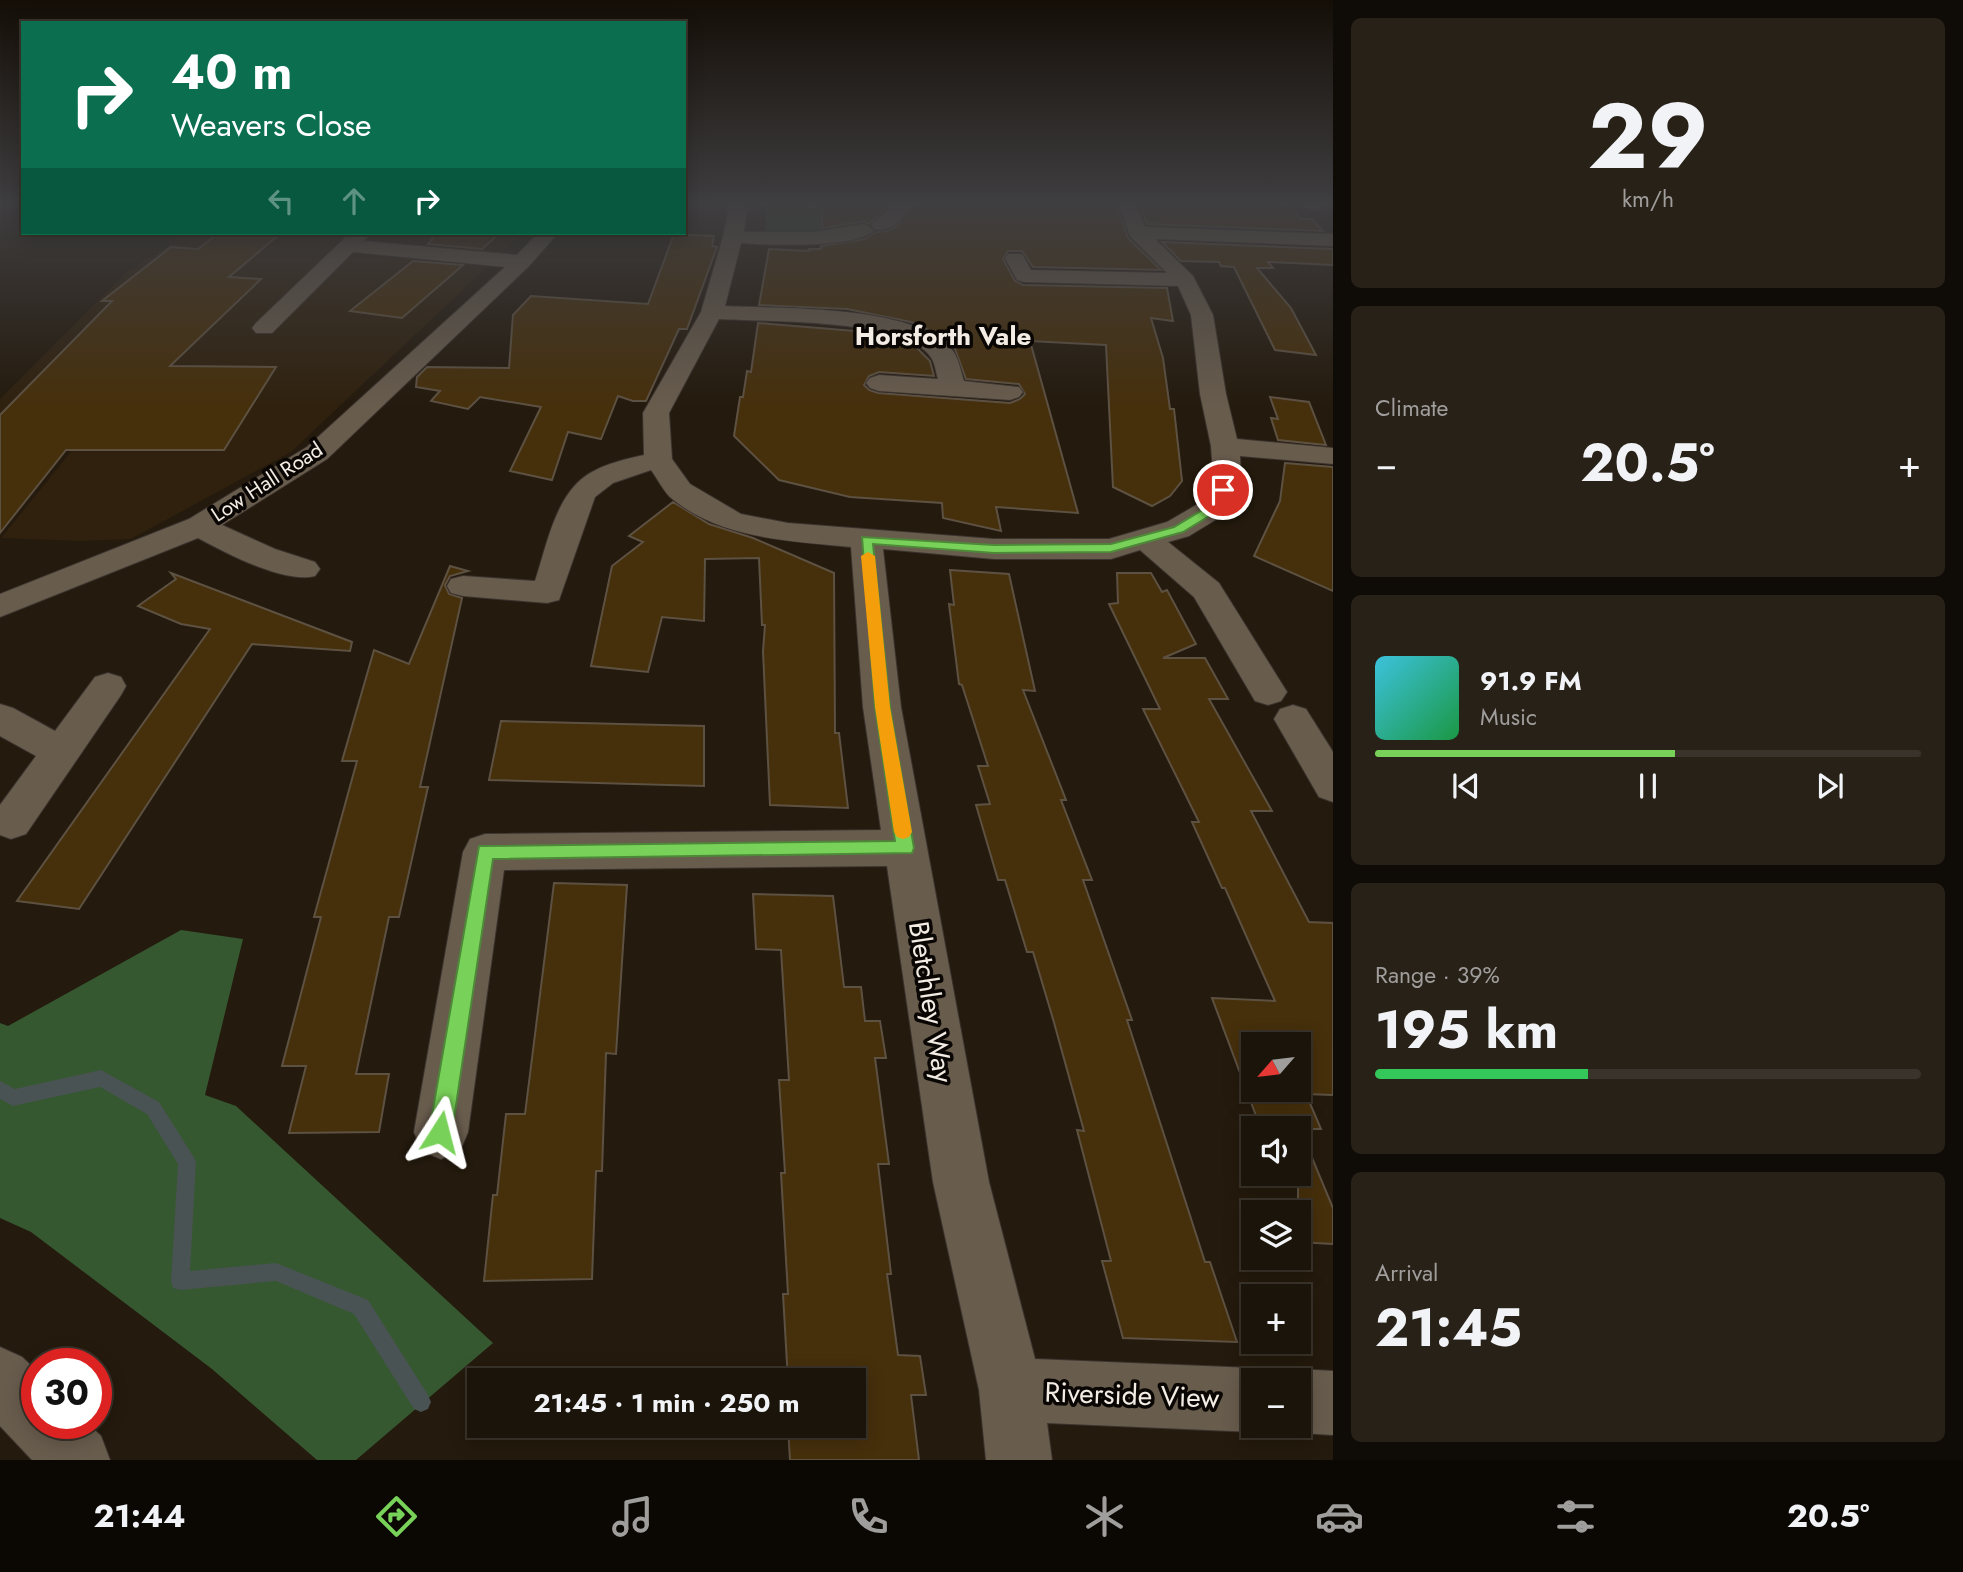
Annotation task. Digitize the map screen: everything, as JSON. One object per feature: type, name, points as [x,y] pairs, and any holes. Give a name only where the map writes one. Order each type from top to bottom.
[{"type":"street","points":[[264,328],[323,271]]},
{"type":"street","name":"Low Hall Road","points":[[0,606],[200,526],[317,453],[512,271]]},
{"type":"street","points":[[723,271],[712,312],[656,413],[658,460],[680,490],[732,521],[788,532],[994,549],[1111,548],[1178,529],[1219,505],[1227,475],[1225,446],[1213,394],[1202,315],[1186,280],[1177,271]]},
{"type":"street","points":[[1022,271],[1024,276],[1186,280]]},
{"type":"street","points":[[712,312],[869,321],[906,330],[921,337],[943,354],[953,388]]},
{"type":"street","points":[[879,383],[1010,391]]},
{"type":"street","points":[[1225,446],[1333,457]]},
{"type":"street","points":[[463,586],[548,592],[584,489],[615,471],[658,460]]},
{"type":"street","points":[[200,526],[237,547],[304,569]]},
{"type":"street","name":"Bletchley Way","points":[[866,540],[883,707],[905,848],[961,1182],[1011,1390],[1018,1460]]},
{"type":"street","points":[[1146,540],[1207,590],[1333,786]]},
{"type":"street","points":[[11,822],[108,686]]},
{"type":"street","points":[[0,718],[61,752]]},
{"type":"street","points":[[440,1132],[485,852],[905,848]]},
{"type":"street","points":[[0,1379],[21,1401]]},
{"type":"street","name":"Riverside View","points":[[1011,1390],[1241,1400]]},
{"type":"street","points":[[1311,1402],[1333,1403]]},
{"type":"street","points":[[57,1439],[77,1460]]},
{"type":"shaded area","points":[[483,271],[291,452],[131,539],[81,541],[1,538],[99,417],[0,413],[0,399],[127,272]]},
{"type":"green space","points":[[181,930],[243,939],[205,1095],[236,1106],[493,1343],[356,1460],[317,1460],[212,1369],[31,1232],[0,1218],[0,1023],[8,1026]]},
{"type":"building","points":[[140,271],[236,271],[229,277],[261,279],[170,366],[276,367],[224,450],[66,450],[0,533],[0,415],[112,301],[102,301]]},
{"type":"building","points":[[400,271],[456,271],[402,318],[350,311]]},
{"type":"building","points":[[660,271],[708,271],[687,329],[679,329],[646,401],[633,401],[618,396],[601,439],[568,432],[552,480],[510,471],[541,407],[480,397],[468,409],[431,401],[440,391],[416,387],[417,377],[427,367],[509,368],[513,315],[531,296],[648,304]]},
{"type":"building","points":[[765,271],[1010,271],[1015,281],[1023,285],[1167,288],[1173,321],[1151,318],[1163,358],[1170,409],[1174,409],[1182,481],[1170,496],[1152,506],[1113,487],[1106,345],[1030,341],[1078,513],[996,507],[1001,531],[943,518],[942,503],[850,497],[779,480],[734,436],[740,397],[743,397],[747,371],[751,372],[758,323],[867,332],[895,338],[917,348],[930,361],[934,376],[879,372],[869,376],[864,385],[878,393],[1010,403],[1025,394],[1019,384],[966,379],[955,349],[936,333],[911,322],[847,309],[759,305]]},
{"type":"building","points":[[1236,271],[1260,271],[1291,308],[1316,355],[1275,350]]},
{"type":"building","points":[[1270,397],[1309,402],[1326,445],[1278,440],[1271,418],[1278,419]]},
{"type":"building","points":[[1285,463],[1333,467],[1333,591],[1254,556],[1280,501]]},
{"type":"building","points":[[673,502],[709,524],[753,538],[834,573],[835,733],[839,733],[848,808],[770,805],[763,651],[765,625],[762,625],[759,558],[705,559],[704,621],[662,617],[648,672],[591,666],[612,566],[643,542],[629,536]]},
{"type":"building","points":[[450,566],[468,571],[450,576],[445,585],[449,594],[462,598],[420,787],[428,787],[399,917],[389,917],[356,1074],[389,1074],[379,1132],[289,1133],[306,1066],[282,1066],[321,917],[314,917],[357,761],[342,761],[374,650],[409,664]]},
{"type":"building","points":[[950,570],[1009,574],[1035,691],[1023,690],[1066,800],[1061,800],[1092,880],[1083,880],[1132,1020],[1127,1020],[1205,1262],[1210,1262],[1237,1342],[1123,1338],[1102,1261],[1111,1261],[1077,1130],[1084,1131],[1033,952],[1027,952],[1005,880],[998,880],[976,805],[990,804],[978,766],[988,766],[962,685],[959,684],[949,604],[954,605]]},
{"type":"building","points":[[171,573],[352,642],[350,651],[252,644],[79,909],[17,901],[210,629],[181,624],[138,606],[176,579]]},
{"type":"building","points":[[1117,573],[1151,573],[1162,592],[1167,590],[1196,644],[1163,658],[1205,658],[1228,699],[1209,699],[1272,811],[1251,811],[1309,922],[1333,923],[1333,1095],[1311,1094],[1311,1032],[1241,1032],[1241,1076],[1212,998],[1275,1001],[1225,888],[1222,888],[1192,822],[1199,822],[1143,709],[1160,709],[1109,604],[1118,603]]},
{"type":"building","points":[[501,721],[704,726],[704,786],[489,780]]},
{"type":"building","points":[[554,883],[627,885],[616,1054],[606,1053],[602,1171],[596,1171],[592,1279],[484,1281],[493,1195],[497,1195],[506,1114],[525,1114]]},
{"type":"building","points":[[753,894],[833,896],[844,987],[861,987],[865,1021],[880,1021],[886,1058],[875,1058],[889,1164],[878,1164],[891,1274],[887,1274],[898,1355],[920,1356],[926,1395],[911,1395],[919,1460],[790,1460],[789,1438],[866,1438],[866,1368],[787,1368],[783,1294],[788,1294],[781,1173],[785,1173],[779,1080],[789,1080],[781,950],[756,949]]},
{"type":"building","points":[[1251,1102],[1309,1102],[1321,1129],[1311,1129],[1311,1116],[1256,1116]]},
{"type":"building","points":[[1311,1155],[1333,1208],[1333,1244],[1311,1243],[1311,1200],[1298,1200],[1298,1186],[1311,1186]]},
{"type":"waterway","points":[[0,1089],[13,1098],[101,1078],[153,1108],[187,1162],[180,1281],[276,1272],[361,1307],[421,1402]]},
{"type":"slow traffic","points":[[868,556],[883,707],[903,832]]},
{"type":"district","name":"Horsforth Vale","points":[[943,336]]},
{"type":"route","points":[[440,1132],[485,852],[905,848],[883,707],[866,540],[994,549],[1111,548],[1178,529],[1219,505],[1223,490]]}]
